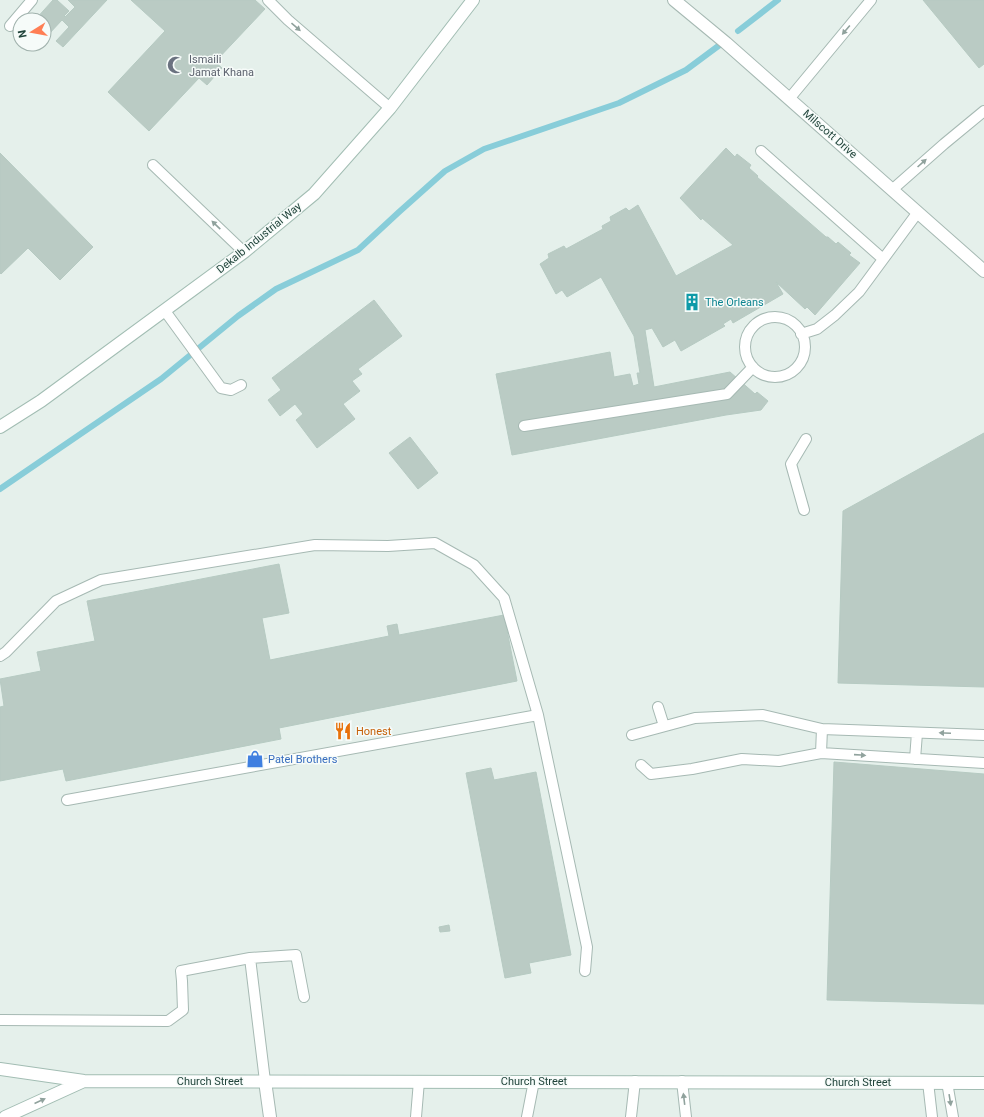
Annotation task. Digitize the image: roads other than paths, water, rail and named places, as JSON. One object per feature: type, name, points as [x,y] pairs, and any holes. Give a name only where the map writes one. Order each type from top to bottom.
[{"type":"main road","name":"Dekalb Industrial Way","points":[[0,427],[41,401],[165,311],[244,252],[314,194],[390,108],[473,0]]},
{"type":"main road","name":"Milscott Drive","points":[[674,0],[726,43],[984,271]]},
{"type":"main road","name":"Church Street","points":[[0,1069],[84,1081],[635,1081],[984,1083]]},
{"type":"main road","name":"Church Street","points":[[5,1117],[84,1081]]},
{"type":"main road","points":[[265,1081],[270,1117]]},
{"type":"lane","points":[[10,26],[32,0]]},
{"type":"lane","points":[[268,0],[288,20],[390,108]]},
{"type":"lane","points":[[789,99],[871,0]]},
{"type":"lane","points":[[893,190],[944,144],[984,112]]},
{"type":"lane","points":[[762,151],[883,259]]},
{"type":"lane","points":[[153,164],[244,252]]},
{"type":"lane","points":[[802,334],[817,329],[835,315],[859,292],[918,212]]},
{"type":"lane","points":[[165,311],[221,388],[231,390],[241,385]]},
{"type":"lane","points":[[773,318],[784,319],[794,324],[802,334],[805,345],[804,356],[798,367],[789,374],[778,377],[766,376],[756,370],[748,361],[745,350],[746,338],[752,328],[761,321],[773,318]]},
{"type":"lane","points":[[524,426],[727,394],[753,367]]},
{"type":"lane","points":[[804,510],[791,464],[806,439]]},
{"type":"lane","points":[[0,656],[6,652],[56,601],[101,580],[314,545],[388,546],[435,543],[474,565],[504,598],[538,715],[587,947],[586,971]]},
{"type":"lane","points":[[658,707],[664,726]]},
{"type":"lane","points":[[68,800],[538,715]]},
{"type":"lane","points":[[632,735],[695,718],[763,715],[822,729],[984,735]]},
{"type":"lane","points":[[821,753],[822,729]]},
{"type":"lane","points":[[915,759],[917,733]]},
{"type":"lane","points":[[641,765],[651,774],[692,769],[742,759],[779,761],[821,753],[984,763]]},
{"type":"lane","points":[[1,1020],[168,1021],[183,1010],[181,971],[250,958],[296,955],[304,997]]},
{"type":"lane","points":[[250,958],[265,1081]]},
{"type":"lane","points":[[416,1117],[419,1081]]},
{"type":"lane","points":[[527,1117],[534,1081]]},
{"type":"lane","points":[[631,1117],[635,1081]]},
{"type":"lane","points":[[682,1082],[686,1117]]},
{"type":"lane","points":[[928,1082],[932,1117]]},
{"type":"lane","points":[[947,1082],[953,1117]]},
{"type":"waterway","points":[[738,31],[778,0]]},
{"type":"waterway","points":[[0,489],[161,379],[238,316],[276,289],[358,250],[445,171],[484,149],[619,103],[686,70],[721,44]]},
{"type":"place","name":"Ismaili Jamat Khana","points":[[176,65]]},
{"type":"place","name":"The Orleans","points":[[692,302]]},
{"type":"place","name":"Honest","points":[[343,731]]},
{"type":"place","name":"Patel Brothers","points":[[255,759]]}]
